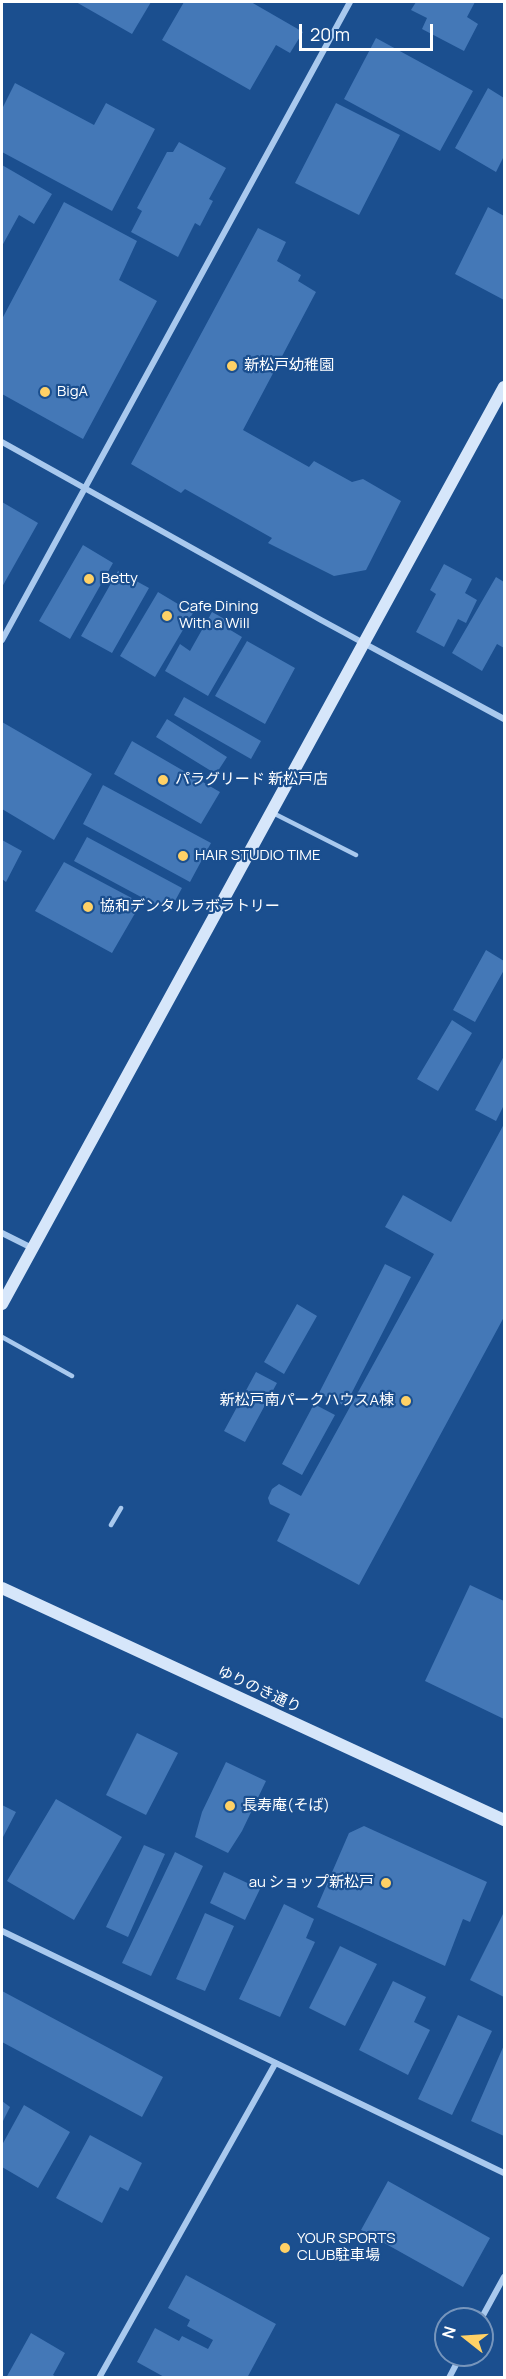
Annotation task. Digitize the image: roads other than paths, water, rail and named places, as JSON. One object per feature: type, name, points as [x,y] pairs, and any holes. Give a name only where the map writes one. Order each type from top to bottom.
[{"type":"street","points":[[2,640],[350,2]]},
{"type":"street","points":[[2,1304],[504,387]]},
{"type":"street","points":[[2,442],[363,644],[504,719]]},
{"type":"street","points":[[2,1233],[32,1248]]},
{"type":"street","name":"ゆりのき通り","points":[[2,1588],[504,1820]]},
{"type":"street","points":[[2,1931],[504,2173]]},
{"type":"street","points":[[99,2378],[275,2064]]},
{"type":"street","points":[[488,2307],[504,2277]]},
{"type":"lane","points":[[271,812],[356,855]]},
{"type":"lane","points":[[2,1337],[72,1376]]},
{"type":"lane","points":[[111,1526],[121,1508]]},
{"type":"place","name":"新松戸幼稚園","points":[[232,366]]},
{"type":"place","name":"BigA","points":[[45,392]]},
{"type":"place","name":"Betty","points":[[89,579]]},
{"type":"place","name":"Cafe Dining With a Will","points":[[167,616]]},
{"type":"place","name":"パラグリード 新松戸店","points":[[163,780]]},
{"type":"place","name":"HAIR STUDIO TIME","points":[[183,856]]},
{"type":"place","name":"協和デンタルラボラトリー","points":[[88,907]]},
{"type":"place","name":"新松戸南パークハウスA棟","points":[[406,1401]]},
{"type":"place","name":"長寿庵(そば)","points":[[230,1806]]},
{"type":"place","name":"au ショップ新松戸","points":[[386,1883]]},
{"type":"place","name":"YOUR SPORTS CLUB駐車場","points":[[285,2248]]}]
